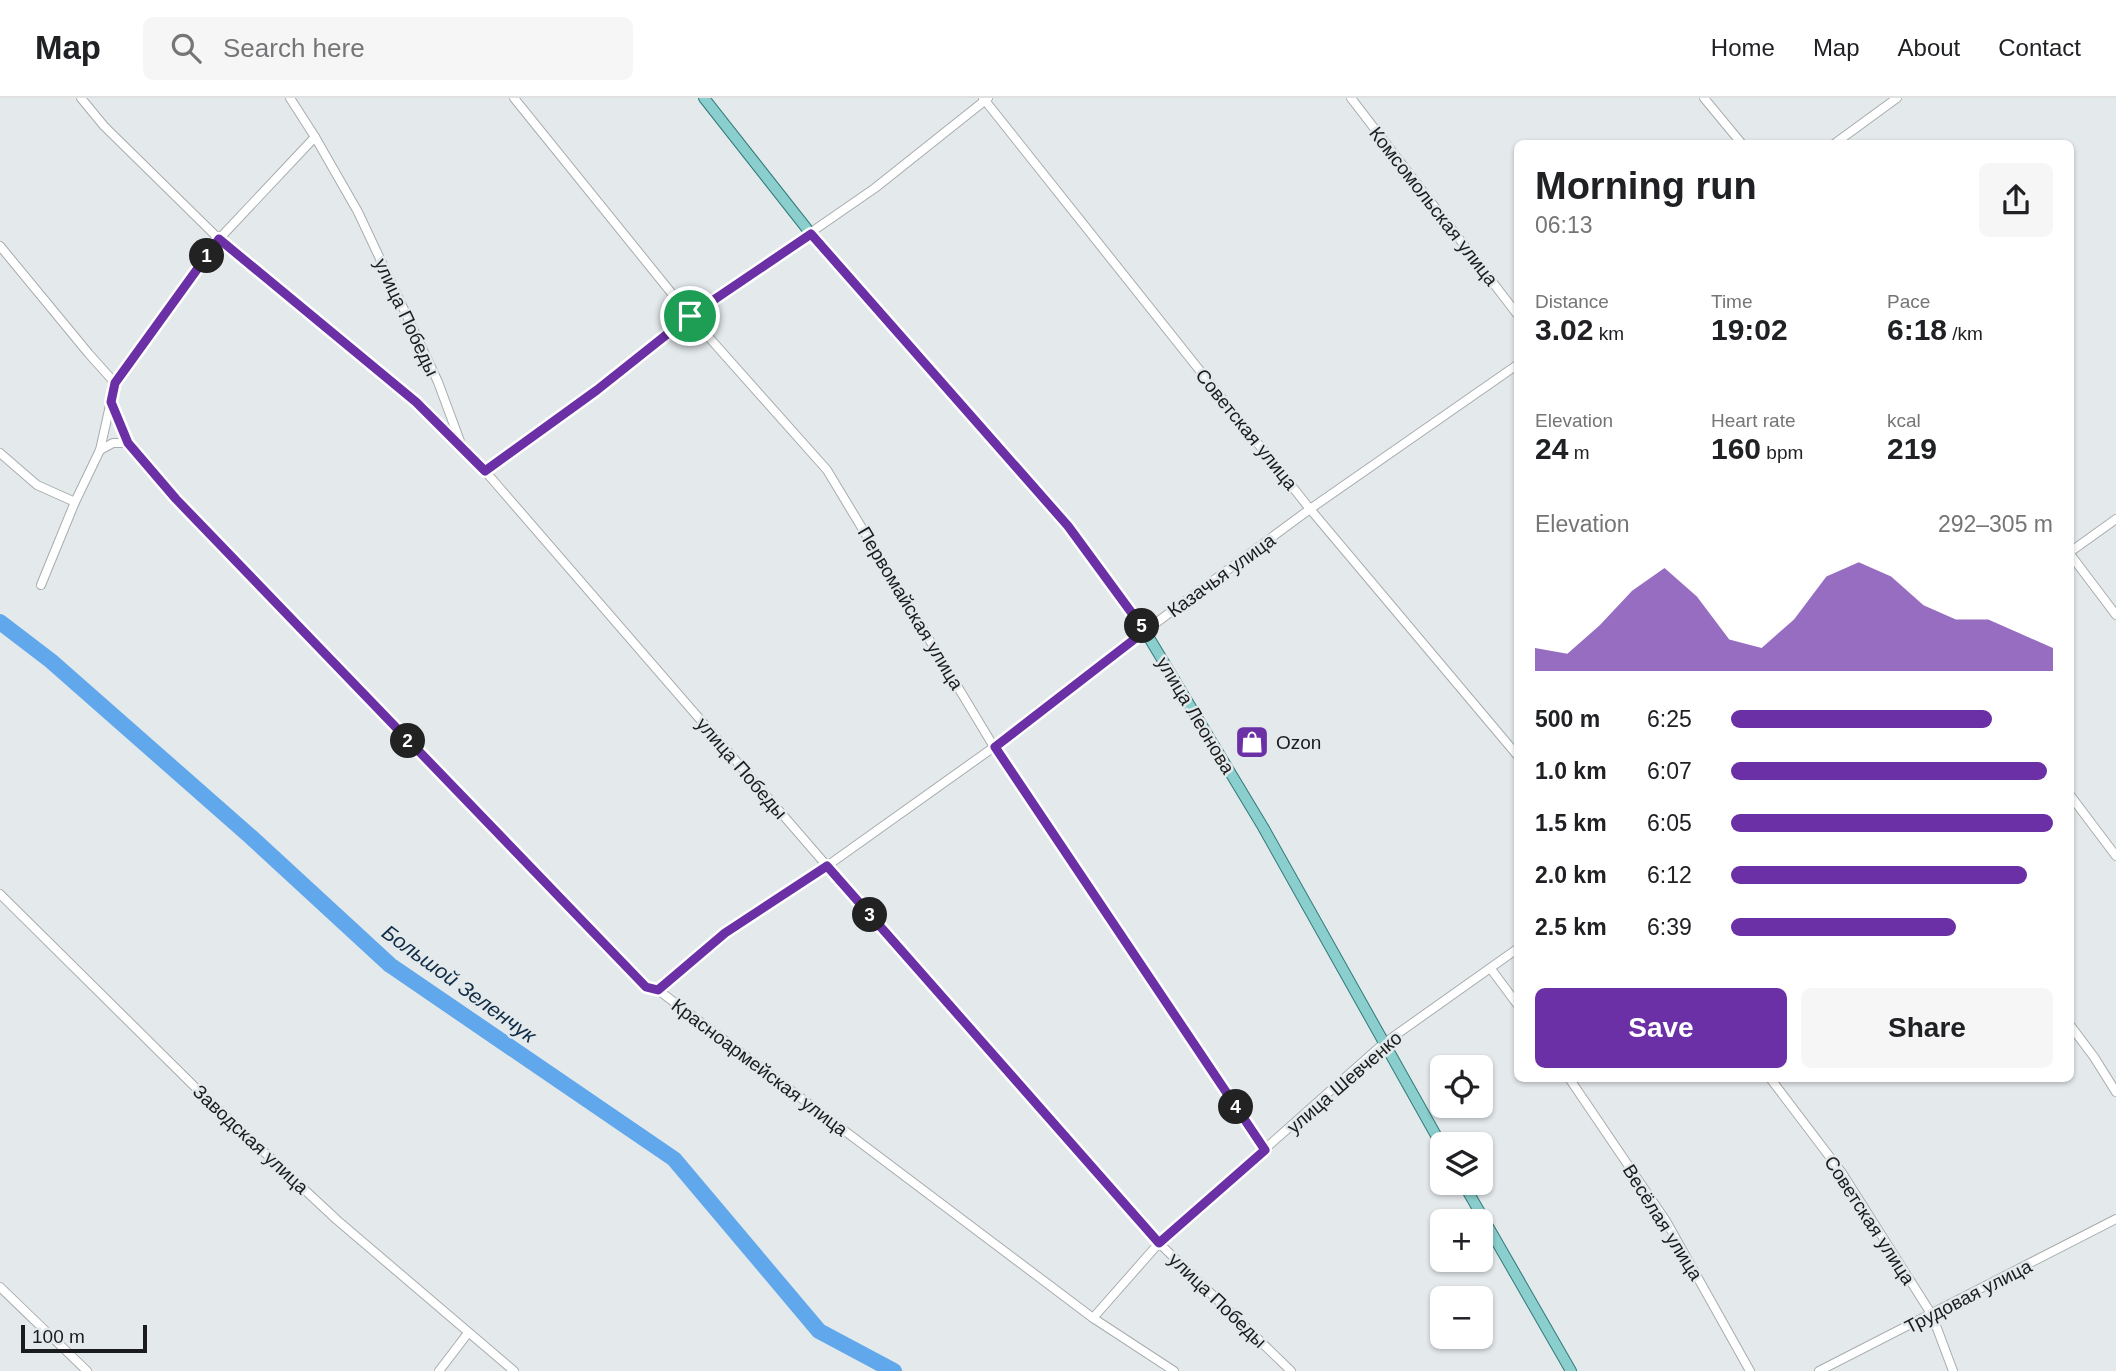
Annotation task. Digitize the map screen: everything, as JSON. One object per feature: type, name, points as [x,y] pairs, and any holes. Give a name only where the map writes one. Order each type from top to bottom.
[{"type":"main road","name":"улица Леонова","points":[[704,98],[811,234],[1068,526],[1145,631],[1263,827],[1434,1132]]},
{"type":"main road","points":[[1470,1195],[1571,1371]]},
{"type":"street","points":[[81,98],[104,126],[219,239],[416,402],[461,444]]},
{"type":"street","name":"улица Победы","points":[[290,98],[363,224],[438,382],[461,444],[1159,1243],[1291,1371]]},
{"type":"street","name":"Первомайская улица","points":[[514,98],[690,316],[827,470],[995,747],[1265,1150]]},
{"type":"street","name":"Комсомольская улица","points":[[1351,98],[1514,310]]},
{"type":"street","points":[[1704,98],[1739,140]]},
{"type":"street","points":[[1839,140],[1897,98]]},
{"type":"street","points":[[485,471],[597,390],[690,316],[875,188],[985,99]]},
{"type":"street","name":"Советская улица","points":[[985,99],[1310,509],[1514,751]]},
{"type":"street","points":[[41,585],[100,450],[115,383],[219,239],[315,137]]},
{"type":"street","points":[[0,246],[115,383]]},
{"type":"street","name":"Казачья улица","points":[[658,990],[725,933],[827,866],[995,747],[1145,631],[1310,509],[1514,367]]},
{"type":"street","name":"Красноармейская улица","points":[[111,402],[128,443],[185,509],[646,987],[658,990],[1093,1318],[1174,1371]]},
{"type":"street","points":[[100,450],[113,443],[128,443]]},
{"type":"street","points":[[0,453],[37,485],[75,502]]},
{"type":"street","points":[[2074,550],[2116,519]]},
{"type":"street","points":[[2074,558],[2116,615]]},
{"type":"street","points":[[2074,800],[2116,856]]},
{"type":"street","name":"Заводская улица","points":[[0,894],[215,1106],[337,1220],[514,1371]]},
{"type":"street","name":"улица Шевченко","points":[[1093,1318],[1159,1243],[1383,1044],[1514,951]]},
{"type":"street","points":[[1490,969],[1514,1000]]},
{"type":"street","points":[[2074,1030],[2116,1092]]},
{"type":"street","name":"Весёлая улица","points":[[1572,1082],[1667,1222],[1749,1371]]},
{"type":"street","name":"Советская улица","points":[[1773,1082],[1842,1173],[1932,1315],[1953,1371]]},
{"type":"street","name":"Трудовая улица","points":[[1819,1371],[2116,1219]]},
{"type":"street","points":[[0,1287],[87,1371]]},
{"type":"street","points":[[439,1371],[468,1333]]},
{"type":"waterway","name":"Большой Зеленчук","points":[[0,622],[51,661],[251,837],[390,965],[674,1159],[819,1331],[894,1371]]},
{"type":"place","name":"Ozon","points":[[1252,742]]},
{"type":"route","points":[[811,234],[1068,526],[1145,631],[995,747],[1265,1150],[1159,1243],[827,866],[725,933],[658,990],[646,987],[176,499],[128,443],[111,402],[115,383],[219,239],[416,402],[461,444],[485,471],[597,390],[690,316],[811,234]]}]
